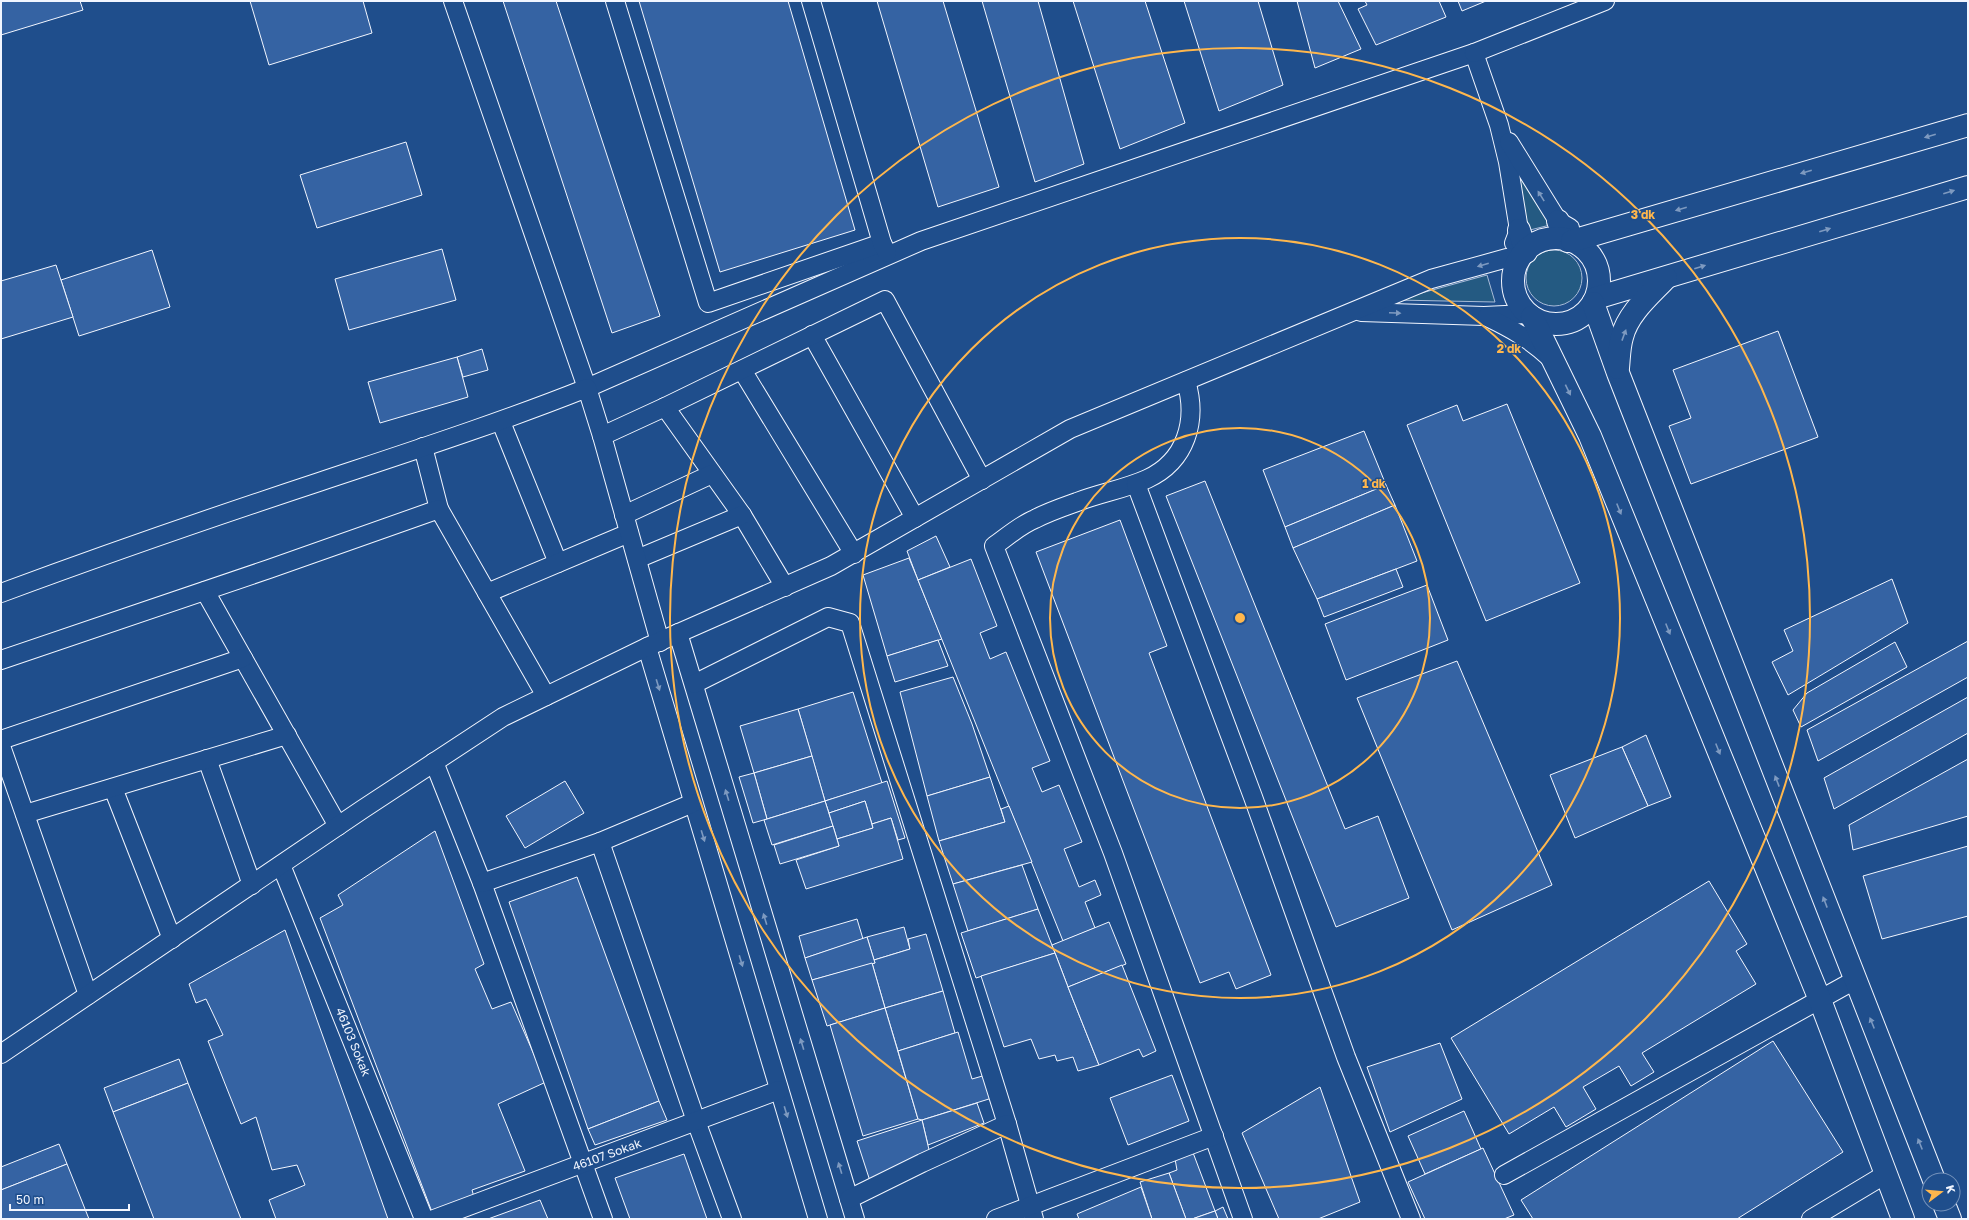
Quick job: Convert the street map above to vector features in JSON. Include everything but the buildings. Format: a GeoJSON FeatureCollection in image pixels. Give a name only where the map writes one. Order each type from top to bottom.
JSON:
{"type":"FeatureCollection","features":[{"type":"Feature","properties":{"kind":"main road"},"geometry":{"type":"LineString","coordinates":[[1518,256],[1542,240],[1557,238],[1577,239],[1968,125]]}},
{"type":"Feature","properties":{"kind":"main road"},"geometry":{"type":"LineString","coordinates":[[1594,300],[1968,187]]}},
{"type":"Feature","properties":{"kind":"main road"},"geometry":{"type":"LineString","coordinates":[[1519,230],[1518,256],[1514,273],[1514,288],[1518,302],[1530,315],[1539,321],[1552,324],[1566,324],[1589,310],[1594,300],[1598,271],[1592,259],[1577,239],[1558,221]]}},
{"type":"Feature","properties":{"kind":"main road"},"geometry":{"type":"LineString","coordinates":[[1618,373],[1622,336],[1631,318],[1642,302],[1667,277]]}},
{"type":"Feature","properties":{"kind":"main road"},"geometry":{"type":"LineString","coordinates":[[1594,300],[1618,373],[1931,1172]]}},
{"type":"Feature","properties":{"kind":"main road"},"geometry":{"type":"LineString","coordinates":[[1530,315],[1590,436],[1820,1000],[1903,1219]]}},
{"type":"Feature","properties":{"kind":"street"},"geometry":{"type":"LineString","coordinates":[[453,1],[587,388],[602,436],[636,559],[653,644],[694,803],[818,1219]]}},
{"type":"Feature","properties":{"kind":"street"},"geometry":{"type":"LineString","coordinates":[[615,1],[708,303],[885,249],[921,241],[1474,53],[1606,1]]}},
{"type":"Feature","properties":{"kind":"street"},"geometry":{"type":"LineString","coordinates":[[811,1],[885,249]]}},
{"type":"Feature","properties":{"kind":"street"},"geometry":{"type":"LineString","coordinates":[[1474,53],[1499,125],[1508,162],[1519,230]]}},
{"type":"Feature","properties":{"kind":"street"},"geometry":{"type":"LineString","coordinates":[[1499,125],[1558,221]]}},
{"type":"Feature","properties":{"kind":"street"},"geometry":{"type":"LineString","coordinates":[[1,593],[84,562],[501,422],[587,388],[885,249]]}},
{"type":"Feature","properties":{"kind":"street"},"geometry":{"type":"LineString","coordinates":[[1,1054],[338,826],[503,717],[653,644],[831,566],[1070,429],[1431,280],[1518,256]]}},
{"type":"Feature","properties":{"kind":"street"},"geometry":{"type":"LineString","coordinates":[[602,436],[885,300],[982,480]]}},
{"type":"Feature","properties":{"kind":"street"},"geometry":{"type":"LineString","coordinates":[[1356,312],[1484,316],[1530,315]]}},
{"type":"Feature","properties":{"kind":"street"},"geometry":{"type":"LineString","coordinates":[[1484,316],[1516,331],[1534,343],[1554,361]]}},
{"type":"Feature","properties":{"kind":"street"},"geometry":{"type":"LineString","coordinates":[[812,335],[915,518]]}},
{"type":"Feature","properties":{"kind":"street"},"geometry":{"type":"LineString","coordinates":[[742,370],[854,554]]}},
{"type":"Feature","properties":{"kind":"street"},"geometry":{"type":"LineString","coordinates":[[1186,382],[1190,392],[1190,428],[1185,441],[1169,464],[1148,479],[1136,484],[1078,501],[1033,519],[994,546],[1113,853],[1243,1219]]}},
{"type":"Feature","properties":{"kind":"street"},"geometry":{"type":"LineString","coordinates":[[665,407],[742,515],[785,587]]}},
{"type":"Feature","properties":{"kind":"street"},"geometry":{"type":"LineString","coordinates":[[501,422],[558,563]]}},
{"type":"Feature","properties":{"kind":"street"},"geometry":{"type":"LineString","coordinates":[[423,447],[439,509],[546,696]]}},
{"type":"Feature","properties":{"kind":"street"},"geometry":{"type":"LineString","coordinates":[[487,593],[558,563],[712,474]]}},
{"type":"Feature","properties":{"kind":"street"},"geometry":{"type":"LineString","coordinates":[[1136,484],[1251,790],[1346,1057],[1411,1219]]}},
{"type":"Feature","properties":{"kind":"street"},"geometry":{"type":"LineString","coordinates":[[1,660],[205,591],[439,509]]}},
{"type":"Feature","properties":{"kind":"street"},"geometry":{"type":"LineString","coordinates":[[636,559],[742,515]]}},
{"type":"Feature","properties":{"kind":"street"},"geometry":{"type":"LineString","coordinates":[[205,591],[338,826]]}},
{"type":"Feature","properties":{"kind":"street"},"geometry":{"type":"LineString","coordinates":[[694,684],[828,617],[850,623],[1007,1124],[1032,1213]]}},
{"type":"Feature","properties":{"kind":"street"},"geometry":{"type":"LineString","coordinates":[[678,633],[855,1219]]}},
{"type":"Feature","properties":{"kind":"street"},"geometry":{"type":"LineString","coordinates":[[1,740],[243,658]]}},
{"type":"Feature","properties":{"kind":"street"},"geometry":{"type":"LineString","coordinates":[[25,814],[287,736]]}},
{"type":"Feature","properties":{"kind":"street"},"geometry":{"type":"LineString","coordinates":[[1,746],[88,995]]}},
{"type":"Feature","properties":{"kind":"street"},"geometry":{"type":"LineString","coordinates":[[207,760],[252,884]]}},
{"type":"Feature","properties":{"kind":"street"},"geometry":{"type":"LineString","coordinates":[[434,762],[482,883],[603,1219]]}},
{"type":"Feature","properties":{"kind":"street"},"geometry":{"type":"LineString","coordinates":[[113,788],[172,938]]}},
{"type":"Feature","properties":{"kind":"street"},"geometry":{"type":"LineString","coordinates":[[482,883],[600,842],[694,803]]}},
{"type":"Feature","properties":{"kind":"street"},"geometry":{"type":"LineString","coordinates":[[600,842],[696,1121],[732,1219]]}},
{"type":"Feature","properties":{"kind":"street","name":"46103 Sokak"},"geometry":{"type":"LineString","coordinates":[[281,865],[424,1219]]}},
{"type":"Feature","properties":{"kind":"street"},"geometry":{"type":"LineString","coordinates":[[1504,1175],[1856,980]]}},
{"type":"Feature","properties":{"kind":"street","name":"46107 Sokak"},"geometry":{"type":"LineString","coordinates":[[434,1219],[779,1090]]}},
{"type":"Feature","properties":{"kind":"street"},"geometry":{"type":"LineString","coordinates":[[849,1199],[922,1163],[1007,1124]]}},
{"type":"Feature","properties":{"kind":"street"},"geometry":{"type":"LineString","coordinates":[[996,1219],[1032,1213],[1214,1136]]}},
{"type":"Feature","properties":{"kind":"street"},"geometry":{"type":"LineString","coordinates":[[1811,1219],[1886,1174]]}},
{"type":"Feature","properties":{"kind":"shaded area"},"geometry":{"type":"Polygon","coordinates":[[[1514,165],[1550,225],[1526,231],[1514,165]]]}},
{"type":"Feature","properties":{"kind":"shaded area"},"geometry":{"type":"Polygon","coordinates":[[[1554,250],[1565,252],[1574,258],[1580,267],[1582,278],[1580,289],[1574,298],[1565,304],[1554,306],[1543,304],[1534,298],[1528,289],[1526,278],[1528,267],[1534,258],[1543,252],[1554,250]]]}},
{"type":"Feature","properties":{"kind":"shaded area"},"geometry":{"type":"Polygon","coordinates":[[[1487,275],[1495,302],[1396,300],[1487,275]]]}}]}
